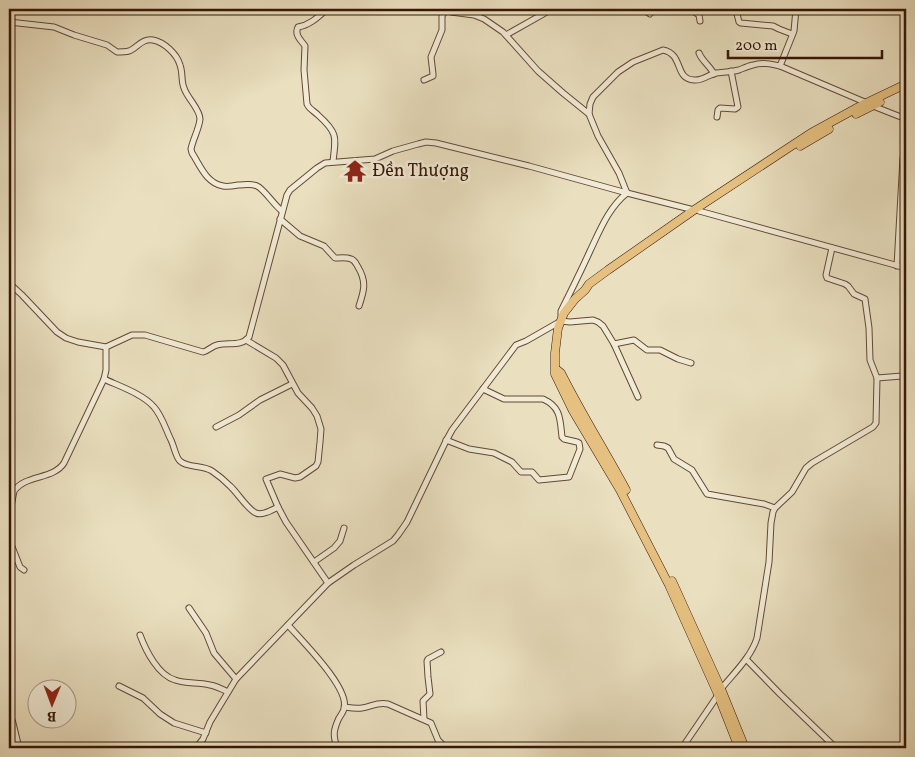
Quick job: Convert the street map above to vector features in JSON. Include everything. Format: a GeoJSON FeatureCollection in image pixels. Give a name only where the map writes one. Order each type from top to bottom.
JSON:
{"type":"FeatureCollection","features":[{"type":"Feature","properties":{"kind":"highway"},"geometry":{"type":"LineString","coordinates":[[745,748],[677,590],[605,452],[580,411],[561,373],[556,369],[555,353],[558,328],[564,313],[584,290],[592,287],[697,211],[752,174],[906,84]]}},
{"type":"Feature","properties":{"kind":"highway"},"geometry":{"type":"LineString","coordinates":[[870,104],[906,89]]}},
{"type":"Feature","properties":{"kind":"highway"},"geometry":{"type":"LineString","coordinates":[[720,692],[739,748]]}},
{"type":"Feature","properties":{"kind":"street"},"geometry":{"type":"LineString","coordinates":[[326,9],[315,20],[298,27],[297,30],[299,38],[305,46],[304,74],[307,104],[334,133],[333,161]]}},
{"type":"Feature","properties":{"kind":"street"},"geometry":{"type":"LineString","coordinates":[[424,80],[433,76],[431,57],[442,30],[442,16],[446,9],[451,12],[484,19],[506,35],[538,71],[589,114],[598,136],[628,193]]}},
{"type":"Feature","properties":{"kind":"street"},"geometry":{"type":"LineString","coordinates":[[506,35],[552,9]]}},
{"type":"Feature","properties":{"kind":"street"},"geometry":{"type":"LineString","coordinates":[[642,9],[650,14]]}},
{"type":"Feature","properties":{"kind":"street"},"geometry":{"type":"LineString","coordinates":[[695,9],[700,21]]}},
{"type":"Feature","properties":{"kind":"street"},"geometry":{"type":"LineString","coordinates":[[720,9],[736,10],[739,22],[741,23],[773,26],[792,34]]}},
{"type":"Feature","properties":{"kind":"street"},"geometry":{"type":"LineString","coordinates":[[780,66],[794,27],[796,9]]}},
{"type":"Feature","properties":{"kind":"street"},"geometry":{"type":"LineString","coordinates":[[9,22],[54,27],[107,46],[117,52],[130,50],[147,40],[163,44],[178,61],[184,88],[200,117],[191,148],[206,176],[211,181],[224,186],[251,184],[257,186],[282,211]]}},
{"type":"Feature","properties":{"kind":"street"},"geometry":{"type":"LineString","coordinates":[[589,114],[593,97],[618,72],[633,62],[663,50],[676,57],[682,74],[686,78],[703,79],[714,74],[754,64],[770,64],[780,66],[906,119]]}},
{"type":"Feature","properties":{"kind":"street"},"geometry":{"type":"LineString","coordinates":[[699,53],[702,60],[711,67],[714,74]]}},
{"type":"Feature","properties":{"kind":"street"},"geometry":{"type":"LineString","coordinates":[[717,117],[720,108],[735,109],[738,107],[732,71]]}},
{"type":"Feature","properties":{"kind":"street"},"geometry":{"type":"LineString","coordinates":[[9,283],[57,332],[66,338],[78,342],[106,347],[132,335],[145,335],[202,352],[217,344],[236,343],[246,340],[249,337],[282,211],[290,190],[325,162],[375,159],[393,151],[426,142],[529,166],[906,268]]}},
{"type":"Feature","properties":{"kind":"street"},"geometry":{"type":"LineString","coordinates":[[897,266],[902,158],[906,146]]}},
{"type":"Feature","properties":{"kind":"street"},"geometry":{"type":"LineString","coordinates":[[561,321],[561,311],[610,213],[615,204],[628,193]]}},
{"type":"Feature","properties":{"kind":"street"},"geometry":{"type":"LineString","coordinates":[[280,219],[300,236],[324,246],[335,258],[351,258],[354,260],[364,281],[364,291],[359,306]]}},
{"type":"Feature","properties":{"kind":"street"},"geometry":{"type":"LineString","coordinates":[[682,748],[755,644],[769,562],[771,523],[775,508],[792,492],[806,468],[812,463],[875,425],[877,378],[870,360],[866,303],[864,299],[854,294],[848,286],[828,278],[826,275],[832,248]]}},
{"type":"Feature","properties":{"kind":"street"},"geometry":{"type":"LineString","coordinates":[[196,748],[203,739],[210,722],[236,679],[328,583],[393,541],[398,535],[407,522],[452,430],[516,345],[561,321],[593,320],[598,322],[603,326],[614,344],[638,397]]}},
{"type":"Feature","properties":{"kind":"street"},"geometry":{"type":"LineString","coordinates":[[246,340],[276,358],[283,365],[288,372],[292,384],[317,416],[320,442],[316,466],[300,477],[295,478],[280,474],[266,479],[278,507],[298,541],[328,583]]}},
{"type":"Feature","properties":{"kind":"street"},"geometry":{"type":"LineString","coordinates":[[614,344],[634,340],[647,350],[660,350],[678,359],[692,363]]}},
{"type":"Feature","properties":{"kind":"street"},"geometry":{"type":"LineString","coordinates":[[9,517],[16,488],[23,482],[51,473],[62,467],[104,379],[106,347]]}},
{"type":"Feature","properties":{"kind":"street"},"geometry":{"type":"LineString","coordinates":[[877,378],[906,375]]}},
{"type":"Feature","properties":{"kind":"street"},"geometry":{"type":"LineString","coordinates":[[104,379],[138,395],[154,406],[175,447],[180,462],[199,466],[214,472],[256,514],[278,507]]}},
{"type":"Feature","properties":{"kind":"street"},"geometry":{"type":"LineString","coordinates":[[216,427],[239,415],[260,400],[292,384]]}},
{"type":"Feature","properties":{"kind":"street"},"geometry":{"type":"LineString","coordinates":[[446,440],[469,449],[494,453],[512,462],[521,472],[531,471],[539,480],[569,477],[580,446],[577,442],[562,437],[560,416],[557,410],[543,399],[504,400],[483,389]]}},
{"type":"Feature","properties":{"kind":"street"},"geometry":{"type":"LineString","coordinates":[[657,445],[668,448],[674,459],[692,470],[706,494],[764,504],[775,508]]}},
{"type":"Feature","properties":{"kind":"street"},"geometry":{"type":"LineString","coordinates":[[9,488],[16,488]]}},
{"type":"Feature","properties":{"kind":"street"},"geometry":{"type":"LineString","coordinates":[[314,562],[334,548],[340,541],[344,528]]}},
{"type":"Feature","properties":{"kind":"street"},"geometry":{"type":"LineString","coordinates":[[9,539],[20,567],[24,570]]}},
{"type":"Feature","properties":{"kind":"street"},"geometry":{"type":"LineString","coordinates":[[189,608],[206,633],[214,653],[236,679]]}},
{"type":"Feature","properties":{"kind":"street"},"geometry":{"type":"LineString","coordinates":[[288,625],[332,676],[340,689],[345,707],[334,729],[336,748]]}},
{"type":"Feature","properties":{"kind":"street"},"geometry":{"type":"LineString","coordinates":[[140,635],[148,654],[162,673],[168,677],[176,681],[211,685],[228,692]]}},
{"type":"Feature","properties":{"kind":"street"},"geometry":{"type":"LineString","coordinates":[[424,719],[423,701],[430,694],[427,661],[441,652]]}},
{"type":"Feature","properties":{"kind":"street"},"geometry":{"type":"LineString","coordinates":[[746,658],[836,748]]}},
{"type":"Feature","properties":{"kind":"street"},"geometry":{"type":"LineString","coordinates":[[119,686],[143,698],[160,714],[174,723],[206,733]]}},
{"type":"Feature","properties":{"kind":"street"},"geometry":{"type":"LineString","coordinates":[[345,707],[353,709],[381,703],[388,704],[431,723],[438,740],[446,748]]}},
{"type":"Feature","properties":{"kind":"street"},"geometry":{"type":"LineString","coordinates":[[9,712],[19,748]]}},
{"type":"Feature","properties":{"kind":"street"},"geometry":{"type":"LineString","coordinates":[[586,748],[593,748]]}},
{"type":"Feature","properties":{"kind":"place","name":"Đền Thượng"},"geometry":{"type":"Point","coordinates":[355,171]}}]}
